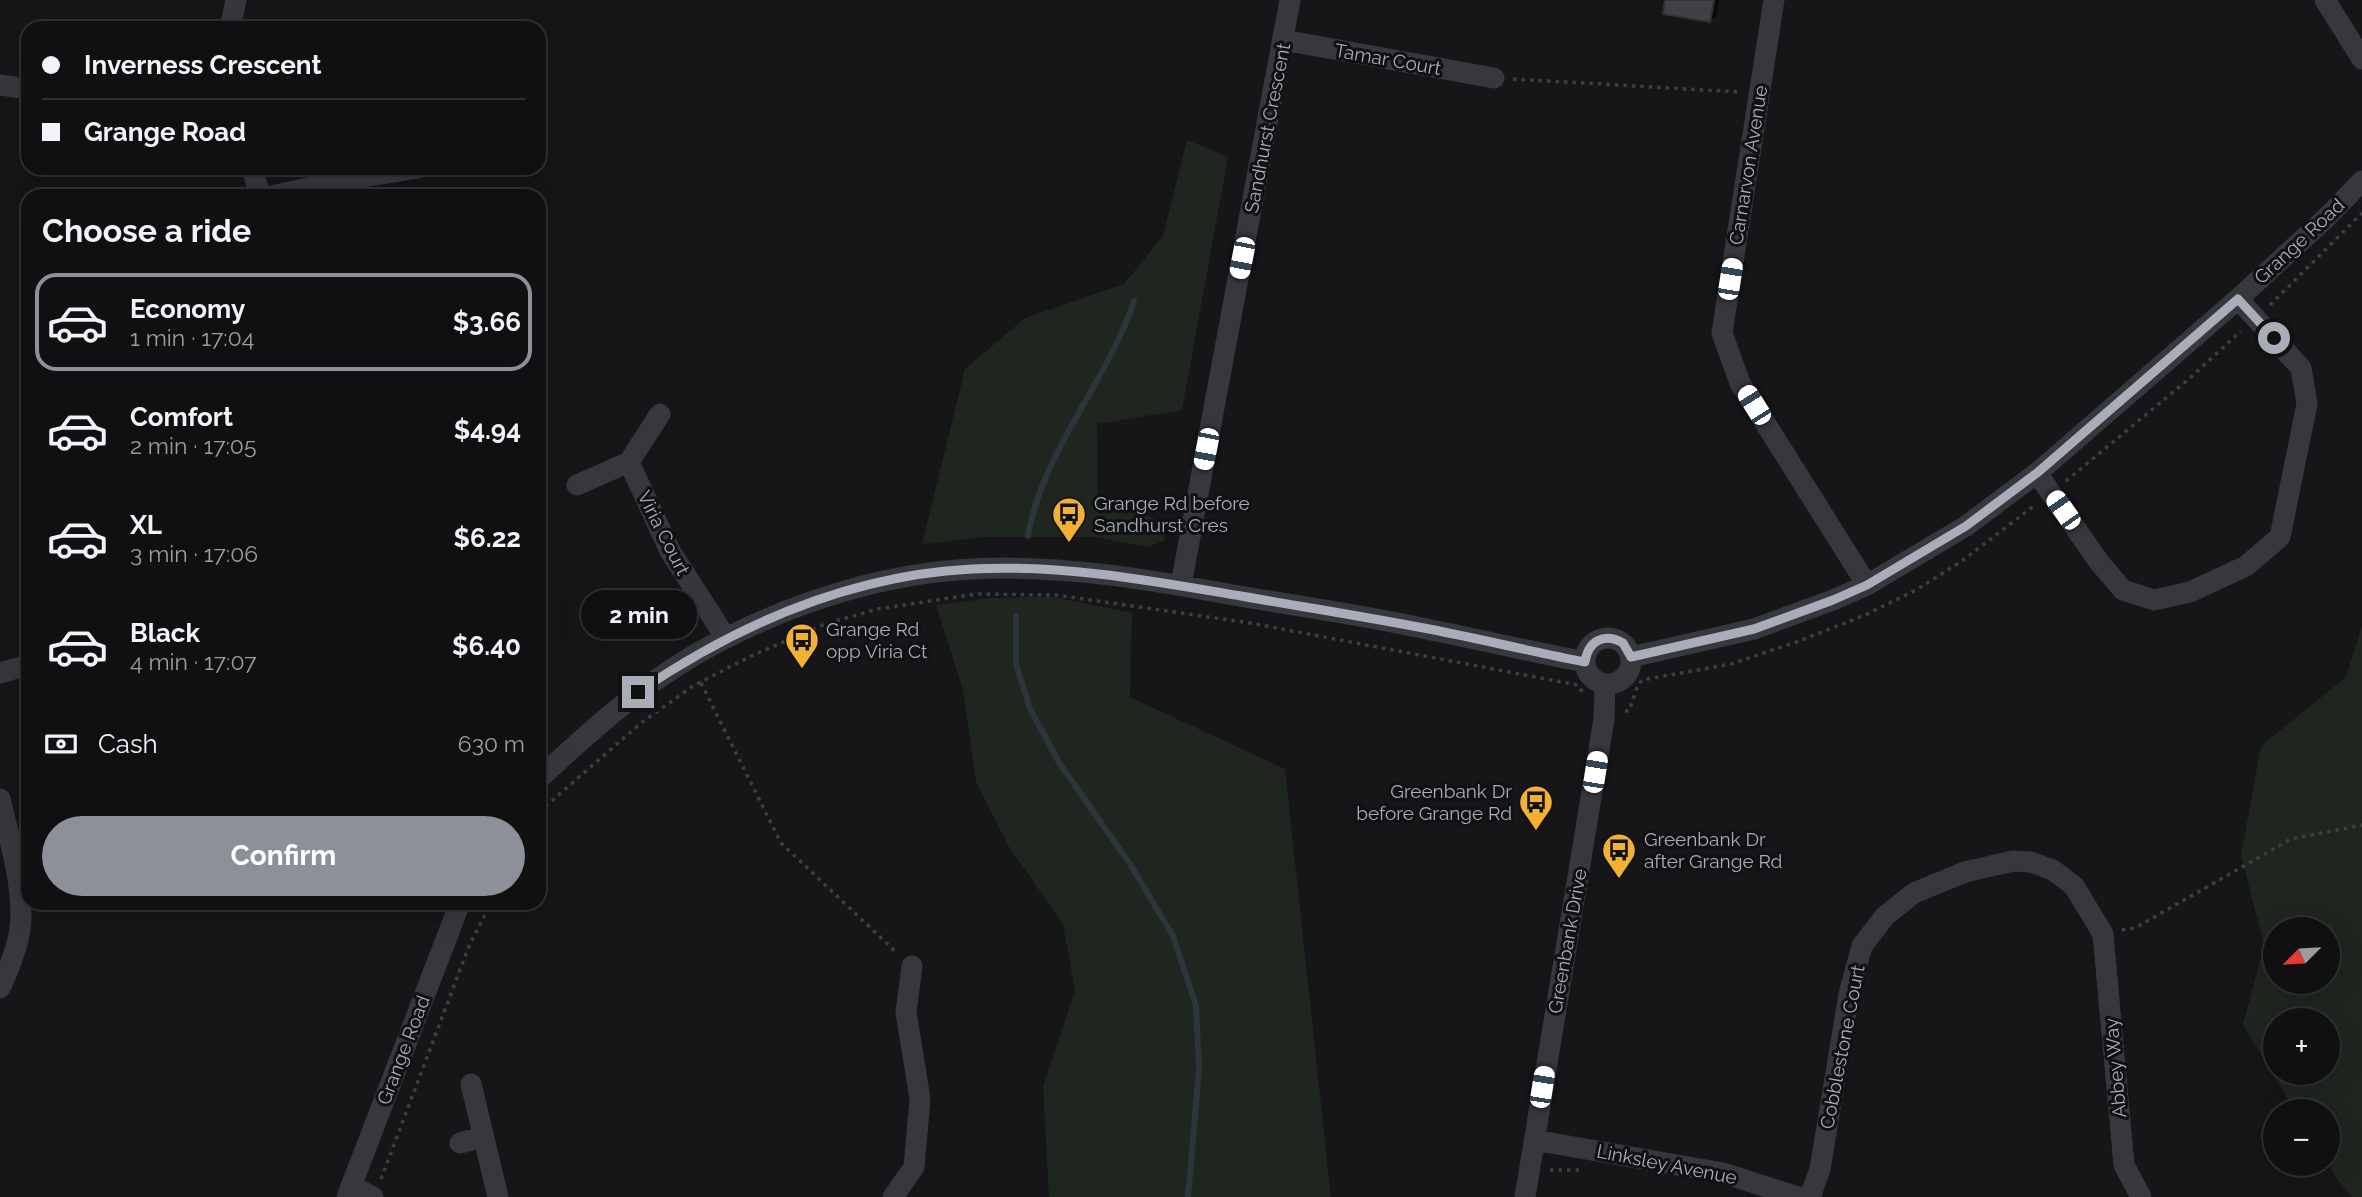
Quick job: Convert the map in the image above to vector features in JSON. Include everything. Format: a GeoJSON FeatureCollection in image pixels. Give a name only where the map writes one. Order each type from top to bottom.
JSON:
{"type":"FeatureCollection","features":[{"type":"Feature","properties":{"kind":"street"},"geometry":{"type":"LineString","coordinates":[[232,21],[236,0]]}},
{"type":"Feature","properties":{"kind":"street","name":"Sandhurst Crescent"},"geometry":{"type":"LineString","coordinates":[[1181,585],[1290,0]]}},
{"type":"Feature","properties":{"kind":"street","name":"Carnarvon Avenue"},"geometry":{"type":"LineString","coordinates":[[1774,0],[1722,333],[1740,383],[1867,585]]}},
{"type":"Feature","properties":{"kind":"street"},"geometry":{"type":"LineString","coordinates":[[2325,0],[2362,59]]}},
{"type":"Feature","properties":{"kind":"street","name":"Tamar Court"},"geometry":{"type":"LineString","coordinates":[[1283,40],[1494,78]]}},
{"type":"Feature","properties":{"kind":"street"},"geometry":{"type":"LineString","coordinates":[[0,85],[21,88]]}},
{"type":"Feature","properties":{"kind":"street"},"geometry":{"type":"LineString","coordinates":[[303,189],[375,175]]}},
{"type":"Feature","properties":{"kind":"street","name":"Grange Road"},"geometry":{"type":"LineString","coordinates":[[1631,657],[1754,629],[1833,600],[1867,585],[1966,526],[2037,473],[2238,299],[2362,181]]}},
{"type":"Feature","properties":{"kind":"street"},"geometry":{"type":"LineString","coordinates":[[2037,473],[2099,562],[2123,590],[2154,600],[2189,592],[2246,566],[2280,537],[2307,404],[2301,368],[2238,299]]}},
{"type":"Feature","properties":{"kind":"street"},"geometry":{"type":"LineString","coordinates":[[577,485],[629,462],[660,414]]}},
{"type":"Feature","properties":{"kind":"street","name":"Viria Court"},"geometry":{"type":"LineString","coordinates":[[629,462],[670,551],[726,638]]}},
{"type":"Feature","properties":{"kind":"street"},"geometry":{"type":"LineString","coordinates":[[546,773],[638,692],[726,638],[809,602],[902,579],[971,569],[1048,569],[1181,585],[1432,630],[1585,662]]}},
{"type":"Feature","properties":{"kind":"street"},"geometry":{"type":"LineString","coordinates":[[1606,638],[1623,643],[1631,657],[1630,670],[1626,676],[1617,682],[1605,684],[1592,678],[1585,662],[1590,646],[1606,638]]}},
{"type":"Feature","properties":{"kind":"street"},"geometry":{"type":"LineString","coordinates":[[0,673],[21,667]]}},
{"type":"Feature","properties":{"kind":"street","name":"Greenbank Drive"},"geometry":{"type":"LineString","coordinates":[[1525,1197],[1605,709],[1605,684]]}},
{"type":"Feature","properties":{"kind":"street"},"geometry":{"type":"LineString","coordinates":[[0,799],[15,860],[21,918],[10,966],[0,988]]}},
{"type":"Feature","properties":{"kind":"street","name":"Cobblestone Court"},"geometry":{"type":"LineString","coordinates":[[1810,1197],[1820,1169],[1849,994],[1862,946],[1885,916],[1914,893],[1965,872],[2013,861],[2031,862],[2053,870],[2074,886],[2103,934]]}},
{"type":"Feature","properties":{"kind":"street","name":"Grange Road"},"geometry":{"type":"LineString","coordinates":[[349,1192],[457,910]]}},
{"type":"Feature","properties":{"kind":"street","name":"Abbey Way"},"geometry":{"type":"LineString","coordinates":[[2103,934],[2124,1165],[2141,1197]]}},
{"type":"Feature","properties":{"kind":"street"},"geometry":{"type":"LineString","coordinates":[[893,1197],[914,1167],[920,1099],[906,1012],[912,967]]}},
{"type":"Feature","properties":{"kind":"street"},"geometry":{"type":"LineString","coordinates":[[471,1084],[498,1197]]}},
{"type":"Feature","properties":{"kind":"street"},"geometry":{"type":"LineString","coordinates":[[460,1143],[483,1137]]}},
{"type":"Feature","properties":{"kind":"street","name":"Linksley Avenue"},"geometry":{"type":"LineString","coordinates":[[1534,1140],[1723,1172],[1798,1197]]}},
{"type":"Feature","properties":{"kind":"street"},"geometry":{"type":"LineString","coordinates":[[349,1192],[375,1192]]}},
{"type":"Feature","properties":{"kind":"path"},"geometry":{"type":"LineString","coordinates":[[1494,78],[1733,92]]}},
{"type":"Feature","properties":{"kind":"path"},"geometry":{"type":"LineString","coordinates":[[546,806],[641,723],[700,682],[749,657],[825,624],[878,609],[976,594],[1056,594],[1250,623],[1578,685],[1584,692],[1585,708],[1629,711],[1642,680],[1731,664],[1799,641],[1863,616],[1916,590],[1962,561],[2190,378],[2362,213]]}},
{"type":"Feature","properties":{"kind":"path"},"geometry":{"type":"LineString","coordinates":[[689,659],[781,843],[912,967]]}},
{"type":"Feature","properties":{"kind":"path"},"geometry":{"type":"LineString","coordinates":[[2103,934],[2135,928],[2291,839],[2362,825]]}},
{"type":"Feature","properties":{"kind":"path"},"geometry":{"type":"LineString","coordinates":[[375,1192],[469,946],[487,910]]}},
{"type":"Feature","properties":{"kind":"shaded area"},"geometry":{"type":"Polygon","coordinates":[[[1187,140],[1228,157],[1182,410],[1097,424],[1098,495],[1167,524],[1164,541],[1147,547],[1095,537],[986,537],[922,544],[965,369],[1025,318],[1124,284],[1163,236],[1187,140]]]}},
{"type":"Feature","properties":{"kind":"shaded area"},"geometry":{"type":"Polygon","coordinates":[[[1054,597],[1132,613],[1130,697],[1285,769],[1331,1197],[1049,1197],[1043,1086],[1075,991],[1063,924],[1009,847],[976,782],[963,690],[936,605],[991,598],[1054,597]]]}},
{"type":"Feature","properties":{"kind":"shaded area"},"geometry":{"type":"Polygon","coordinates":[[[2362,626],[2362,1197],[2353,1197],[2335,1176],[2340,1176],[2340,1099],[2288,1099],[2279,1085],[2340,1085],[2340,1008],[2263,1008],[2263,1058],[2243,1025],[2263,949],[2263,994],[2340,994],[2340,917],[2263,917],[2263,941],[2241,856],[2261,746],[2346,677],[2362,626]]]}},
{"type":"Feature","properties":{"kind":"building"},"geometry":{"type":"Polygon","coordinates":[[[1665,0],[1714,0],[1710,22],[1663,14],[1665,0]]]}},
{"type":"Feature","properties":{"kind":"waterway"},"geometry":{"type":"LineString","coordinates":[[1028,536],[1047,474],[1108,360],[1134,301]]}},
{"type":"Feature","properties":{"kind":"waterway"},"geometry":{"type":"LineString","coordinates":[[1016,616],[1016,664],[1030,709],[1060,764],[1130,864],[1173,936],[1196,1006],[1199,1068],[1188,1197]]}},
{"type":"Feature","properties":{"kind":"place","name":"Grange Rd before Sandhurst Cres"},"geometry":{"type":"Point","coordinates":[1069,544]}},
{"type":"Feature","properties":{"kind":"place","name":"Grange Rd opp Viria Ct"},"geometry":{"type":"Point","coordinates":[802,670]}},
{"type":"Feature","properties":{"kind":"place","name":"Greenbank Dr before Grange Rd"},"geometry":{"type":"Point","coordinates":[1536,832]}},
{"type":"Feature","properties":{"kind":"place","name":"Greenbank Dr after Grange Rd"},"geometry":{"type":"Point","coordinates":[1619,880]}},
{"type":"Feature","properties":{"kind":"route"},"geometry":{"type":"LineString","coordinates":[[638,692],[726,638],[809,602],[902,579],[971,569],[1048,569],[1181,585],[1432,630],[1585,662],[1590,646],[1606,638],[1623,643],[1631,657],[1654,653],[1754,629],[1833,600],[1867,585],[1966,526],[2037,473],[2238,299],[2274,338]]}}]}
